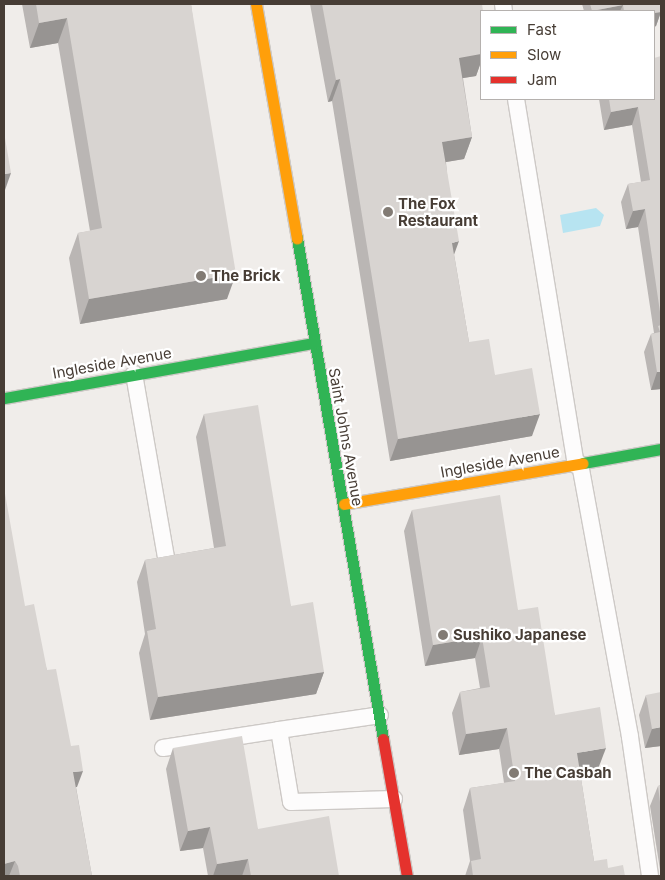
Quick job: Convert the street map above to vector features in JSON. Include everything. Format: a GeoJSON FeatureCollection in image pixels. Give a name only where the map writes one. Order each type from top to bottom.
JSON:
{"type":"FeatureCollection","features":[{"type":"Feature","properties":{"kind":"main road","name":"Saint Johns Avenue"},"geometry":{"type":"LineString","coordinates":[[256,4],[407,876]]}},
{"type":"Feature","properties":{"kind":"main road","name":"Ingleside Avenue"},"geometry":{"type":"LineString","coordinates":[[4,398],[314,343]]}},
{"type":"Feature","properties":{"kind":"main road","name":"Ingleside Avenue"},"geometry":{"type":"LineString","coordinates":[[344,504],[661,449]]}},
{"type":"Feature","properties":{"kind":"lane"},"geometry":{"type":"LineString","coordinates":[[516,100],[578,464],[630,737],[650,876]]}},
{"type":"Feature","properties":{"kind":"lane"},"geometry":{"type":"LineString","coordinates":[[134,374],[166,558]]}},
{"type":"Feature","properties":{"kind":"lane"},"geometry":{"type":"LineString","coordinates":[[164,748],[380,715]]}},
{"type":"Feature","properties":{"kind":"lane"},"geometry":{"type":"LineString","coordinates":[[279,730],[291,802],[394,798]]}},
{"type":"Feature","properties":{"kind":"water"},"geometry":{"type":"Polygon","coordinates":[[[596,208],[604,215],[600,226],[563,233],[560,215],[596,208]]]}},
{"type":"Feature","properties":{"kind":"building"},"geometry":{"type":"Polygon","coordinates":[[[36,4],[191,4],[236,274],[89,299],[78,233],[102,228],[67,18],[39,23],[36,4]]]}},
{"type":"Feature","properties":{"kind":"building"},"geometry":{"type":"Polygon","coordinates":[[[322,4],[482,4],[483,10],[480,10],[480,54],[459,58],[472,137],[442,142],[459,241],[452,243],[469,342],[489,339],[495,375],[532,368],[540,414],[398,439],[340,79],[336,80],[322,4]]]}},
{"type":"Feature","properties":{"kind":"building"},"geometry":{"type":"Polygon","coordinates":[[[590,4],[660,4],[661,12],[655,13],[655,10],[624,10],[623,5],[592,10],[590,4]]]}},
{"type":"Feature","properties":{"kind":"building"},"geometry":{"type":"Polygon","coordinates":[[[661,56],[661,319],[645,209],[633,211],[628,184],[650,180],[638,107],[611,112],[609,100],[655,100],[655,58],[661,56]]]}},
{"type":"Feature","properties":{"kind":"building"},"geometry":{"type":"Polygon","coordinates":[[[4,139],[11,173],[4,174],[4,139]]]}},
{"type":"Feature","properties":{"kind":"building"},"geometry":{"type":"Polygon","coordinates":[[[661,325],[661,372],[657,372],[651,334],[660,332],[658,326],[661,325]]]}},
{"type":"Feature","properties":{"kind":"building"},"geometry":{"type":"Polygon","coordinates":[[[258,405],[291,606],[313,602],[324,672],[158,697],[147,631],[156,629],[145,560],[226,546],[204,414],[258,405]]]}},
{"type":"Feature","properties":{"kind":"building"},"geometry":{"type":"Polygon","coordinates":[[[4,488],[25,606],[34,604],[47,670],[56,669],[71,746],[79,745],[83,771],[73,772],[92,876],[20,876],[15,861],[4,864],[4,488]]]}},
{"type":"Feature","properties":{"kind":"building"},"geometry":{"type":"Polygon","coordinates":[[[500,495],[518,610],[538,607],[555,715],[600,707],[606,748],[577,753],[594,861],[607,859],[608,868],[623,865],[625,876],[473,876],[471,861],[481,859],[470,788],[515,781],[507,728],[466,734],[460,692],[490,687],[482,637],[433,645],[412,510],[500,495]]]}},
{"type":"Feature","properties":{"kind":"building"},"geometry":{"type":"Polygon","coordinates":[[[661,692],[661,727],[652,729],[646,695],[661,692]]]}},
{"type":"Feature","properties":{"kind":"building"},"geometry":{"type":"Polygon","coordinates":[[[242,736],[258,829],[329,816],[339,876],[251,876],[248,859],[217,864],[210,827],[188,831],[173,748],[242,736]]]}},
{"type":"Feature","properties":{"kind":"building"},"geometry":{"type":"Polygon","coordinates":[[[661,785],[661,810],[658,786],[661,785]]]}},
{"type":"Feature","properties":{"kind":"traffic: fast"},"geometry":{"type":"LineString","coordinates":[[297,238],[383,739]]}},
{"type":"Feature","properties":{"kind":"traffic: fast"},"geometry":{"type":"LineString","coordinates":[[4,398],[314,343]]}},
{"type":"Feature","properties":{"kind":"traffic: fast"},"geometry":{"type":"LineString","coordinates":[[583,463],[661,449]]}},
{"type":"Feature","properties":{"kind":"traffic: slow"},"geometry":{"type":"LineString","coordinates":[[256,4],[297,238]]}},
{"type":"Feature","properties":{"kind":"traffic: slow"},"geometry":{"type":"LineString","coordinates":[[344,504],[583,463]]}},
{"type":"Feature","properties":{"kind":"traffic: jam"},"geometry":{"type":"LineString","coordinates":[[383,739],[407,876]]}},
{"type":"Feature","properties":{"kind":"place","name":"The Fox Restaurant"},"geometry":{"type":"Point","coordinates":[388,212]}},
{"type":"Feature","properties":{"kind":"place","name":"The Brick"},"geometry":{"type":"Point","coordinates":[201,276]}},
{"type":"Feature","properties":{"kind":"place","name":"Sushiko Japanese"},"geometry":{"type":"Point","coordinates":[443,635]}},
{"type":"Feature","properties":{"kind":"place","name":"The Casbah"},"geometry":{"type":"Point","coordinates":[514,773]}}]}
